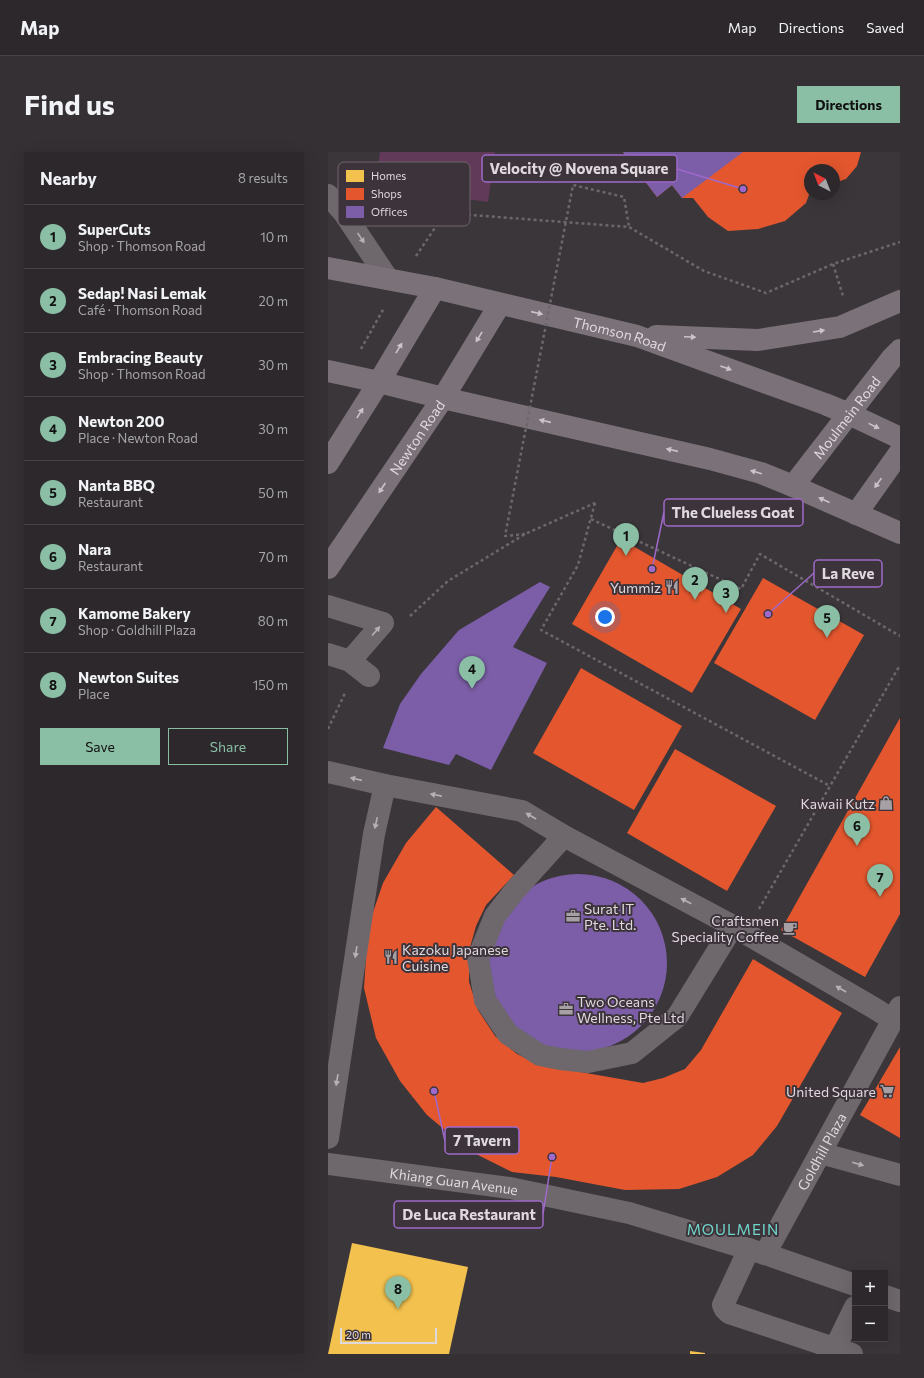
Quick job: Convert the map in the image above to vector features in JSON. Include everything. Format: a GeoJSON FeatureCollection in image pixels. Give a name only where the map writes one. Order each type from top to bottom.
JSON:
{"type":"FeatureCollection","features":[{"type":"Feature","properties":{"kind":"main road","name":"Thomson Road"},"geometry":{"type":"LineString","coordinates":[[328,268],[435,288],[637,336],[849,414],[900,438]]}},
{"type":"Feature","properties":{"kind":"main road"},"geometry":{"type":"LineString","coordinates":[[328,463],[379,382],[435,288]]}},
{"type":"Feature","properties":{"kind":"main road"},"geometry":{"type":"LineString","coordinates":[[637,336],[758,340],[840,327],[900,301]]}},
{"type":"Feature","properties":{"kind":"main road","name":"Newton Road"},"geometry":{"type":"LineString","coordinates":[[328,568],[443,398],[500,304]]}},
{"type":"Feature","properties":{"kind":"main road","name":"Moulmein Road"},"geometry":{"type":"LineString","coordinates":[[793,486],[892,358],[900,350]]}},
{"type":"Feature","properties":{"kind":"main road"},"geometry":{"type":"LineString","coordinates":[[338,373],[710,459],[761,473],[900,533]]}},
{"type":"Feature","properties":{"kind":"main road"},"geometry":{"type":"LineString","coordinates":[[856,514],[900,452]]}},
{"type":"Feature","properties":{"kind":"street"},"geometry":{"type":"LineString","coordinates":[[328,195],[338,206]]}},
{"type":"Feature","properties":{"kind":"street"},"geometry":{"type":"LineString","coordinates":[[354,226],[393,280]]}},
{"type":"Feature","properties":{"kind":"street"},"geometry":{"type":"LineString","coordinates":[[328,606],[383,623],[359,668],[328,654]]}},
{"type":"Feature","properties":{"kind":"street"},"geometry":{"type":"LineString","coordinates":[[328,772],[385,785],[522,811],[564,836],[739,930],[874,1008],[896,1014]]}},
{"type":"Feature","properties":{"kind":"street"},"geometry":{"type":"LineString","coordinates":[[328,1138],[374,834],[385,785]]}},
{"type":"Feature","properties":{"kind":"street"},"geometry":{"type":"LineString","coordinates":[[564,836],[516,889],[495,916],[478,958],[485,1000],[508,1034],[540,1055],[588,1062],[632,1053],[677,1017],[739,930]]}},
{"type":"Feature","properties":{"kind":"street","name":"Goldhill Plaza"},"geometry":{"type":"LineString","coordinates":[[844,1351],[729,1313],[723,1305],[820,1153],[896,1014]]}},
{"type":"Feature","properties":{"kind":"street"},"geometry":{"type":"LineString","coordinates":[[820,1153],[900,1175]]}},
{"type":"Feature","properties":{"kind":"street","name":"Khiang Guan Avenue"},"geometry":{"type":"LineString","coordinates":[[328,1164],[510,1188],[629,1213],[757,1252],[852,1284]]}},
{"type":"Feature","properties":{"kind":"street"},"geometry":{"type":"LineString","coordinates":[[888,1297],[900,1301]]}},
{"type":"Feature","properties":{"kind":"street"},"geometry":{"type":"LineString","coordinates":[[844,1351],[852,1319]]}},
{"type":"Feature","properties":{"kind":"path"},"geometry":{"type":"LineString","coordinates":[[525,534],[505,536],[573,186],[624,197],[629,227]]}},
{"type":"Feature","properties":{"kind":"path"},"geometry":{"type":"LineString","coordinates":[[470,215],[629,227],[704,271],[766,293],[833,264],[900,242]]}},
{"type":"Feature","properties":{"kind":"path"},"geometry":{"type":"LineString","coordinates":[[338,373],[393,280],[435,226]]}},
{"type":"Feature","properties":{"kind":"path"},"geometry":{"type":"LineString","coordinates":[[406,620],[448,581],[525,534],[595,503],[578,565],[541,630],[830,786]]}},
{"type":"Feature","properties":{"kind":"path"},"geometry":{"type":"LineString","coordinates":[[591,519],[741,589],[760,554],[900,636]]}},
{"type":"Feature","properties":{"kind":"path"},"geometry":{"type":"LineString","coordinates":[[739,930],[830,786],[900,665]]}},
{"type":"Feature","properties":{"kind":"path"},"geometry":{"type":"LineString","coordinates":[[328,729],[359,668]]}},
{"type":"Feature","properties":{"kind":"shaded area"},"geometry":{"type":"Polygon","coordinates":[[[380,152],[495,152],[488,202],[470,200],[470,162],[379,162],[380,152]]]}},
{"type":"Feature","properties":{"kind":"building: Homes"},"geometry":{"type":"Polygon","coordinates":[[[352,1243],[468,1267],[449,1354],[328,1354],[352,1243]]]}},
{"type":"Feature","properties":{"kind":"building: Homes"},"geometry":{"type":"Polygon","coordinates":[[[690,1351],[705,1353],[705,1354],[690,1354],[690,1351]]]}},
{"type":"Feature","properties":{"kind":"building: Shops"},"geometry":{"type":"Polygon","coordinates":[[[623,152],[861,152],[857,166],[846,179],[840,181],[840,164],[804,164],[804,200],[807,200],[806,203],[785,221],[758,229],[728,231],[708,217],[693,198],[682,198],[672,185],[657,197],[623,152]]]}},
{"type":"Feature","properties":{"kind":"building: Shops"},"geometry":{"type":"Polygon","coordinates":[[[621,539],[741,609],[692,693],[572,624],[621,539]]]}},
{"type":"Feature","properties":{"kind":"building: Shops"},"geometry":{"type":"Polygon","coordinates":[[[763,578],[864,635],[815,720],[714,663],[763,578]]]}},
{"type":"Feature","properties":{"kind":"building: Shops"},"geometry":{"type":"Polygon","coordinates":[[[581,668],[682,726],[634,810],[533,753],[581,668]]]}},
{"type":"Feature","properties":{"kind":"building: Shops"},"geometry":{"type":"Polygon","coordinates":[[[900,718],[900,914],[865,977],[781,930],[900,718]]]}},
{"type":"Feature","properties":{"kind":"building: Shops"},"geometry":{"type":"Polygon","coordinates":[[[675,749],[776,806],[727,891],[627,833],[675,749]]]}},
{"type":"Feature","properties":{"kind":"building: Shops"},"geometry":{"type":"Polygon","coordinates":[[[436,807],[514,875],[486,905],[476,926],[469,951],[469,982],[478,1010],[495,1036],[517,1054],[540,1065],[643,1083],[663,1078],[685,1069],[701,1050],[753,959],[842,1013],[777,1126],[753,1155],[717,1177],[679,1189],[625,1190],[556,1177],[512,1172],[470,1151],[427,1115],[400,1081],[376,1038],[364,988],[368,927],[383,883],[406,843],[436,807]]]}},
{"type":"Feature","properties":{"kind":"building: Shops","name":"United Square"},"geometry":{"type":"Polygon","coordinates":[[[900,1047],[900,1138],[860,1115],[900,1047]]]}},
{"type":"Feature","properties":{"kind":"building: Offices"},"geometry":{"type":"Polygon","coordinates":[[[623,152],[743,152],[682,198],[672,185],[657,197],[623,152]]]}},
{"type":"Feature","properties":{"kind":"building: Offices"},"geometry":{"type":"Polygon","coordinates":[[[540,582],[550,587],[513,647],[547,663],[491,770],[456,754],[449,765],[383,748],[400,704],[421,674],[459,630],[540,582]]]}},
{"type":"Feature","properties":{"kind":"building: Offices"},"geometry":{"type":"Polygon","coordinates":[[[578,874],[595,876],[612,881],[627,889],[641,900],[652,914],[660,929],[665,946],[667,963],[665,980],[660,997],[652,1012],[641,1026],[627,1037],[612,1045],[595,1050],[578,1052],[561,1050],[544,1045],[529,1037],[515,1026],[504,1012],[496,997],[491,980],[489,963],[491,946],[496,929],[504,914],[515,900],[529,889],[544,881],[561,876],[578,874]]]}},
{"type":"Feature","properties":{"kind":"place","name":"Velocity @ Novena Square"},"geometry":{"type":"Point","coordinates":[743,189]}},
{"type":"Feature","properties":{"kind":"place","name":"SuperCuts"},"geometry":{"type":"Point","coordinates":[626,556]}},
{"type":"Feature","properties":{"kind":"place","name":"The Clueless Goat"},"geometry":{"type":"Point","coordinates":[652,569]}},
{"type":"Feature","properties":{"kind":"place","name":"Yummiz"},"geometry":{"type":"Point","coordinates":[672,587]}},
{"type":"Feature","properties":{"kind":"place","name":"Sedap! Nasi Lemak"},"geometry":{"type":"Point","coordinates":[695,600]}},
{"type":"Feature","properties":{"kind":"place","name":"Embracing Beauty"},"geometry":{"type":"Point","coordinates":[726,613]}},
{"type":"Feature","properties":{"kind":"place","name":"La Reve"},"geometry":{"type":"Point","coordinates":[768,614]}},
{"type":"Feature","properties":{"kind":"place","name":"Nanta BBQ"},"geometry":{"type":"Point","coordinates":[827,638]}},
{"type":"Feature","properties":{"kind":"place","name":"Newton 200"},"geometry":{"type":"Point","coordinates":[472,689]}},
{"type":"Feature","properties":{"kind":"place","name":"Kawaii Kutz"},"geometry":{"type":"Point","coordinates":[886,803]}},
{"type":"Feature","properties":{"kind":"place","name":"Nara"},"geometry":{"type":"Point","coordinates":[857,846]}},
{"type":"Feature","properties":{"kind":"place","name":"Kamome Bakery"},"geometry":{"type":"Point","coordinates":[880,897]}},
{"type":"Feature","properties":{"kind":"place","name":"Surat IT Pte. Ltd."},"geometry":{"type":"Point","coordinates":[573,916]}},
{"type":"Feature","properties":{"kind":"place","name":"Craftsmen Speciality Coffee"},"geometry":{"type":"Point","coordinates":[790,928]}},
{"type":"Feature","properties":{"kind":"place","name":"Kazoku Japanese Cuisine"},"geometry":{"type":"Point","coordinates":[391,957]}},
{"type":"Feature","properties":{"kind":"place","name":"Two Oceans Wellness, Pte Ltd"},"geometry":{"type":"Point","coordinates":[566,1009]}},
{"type":"Feature","properties":{"kind":"place","name":"7 Tavern"},"geometry":{"type":"Point","coordinates":[434,1091]}},
{"type":"Feature","properties":{"kind":"place","name":"United Square"},"geometry":{"type":"Point","coordinates":[887,1091]}},
{"type":"Feature","properties":{"kind":"place","name":"De Luca Restaurant"},"geometry":{"type":"Point","coordinates":[552,1157]}},
{"type":"Feature","properties":{"kind":"place","name":"Newton Suites"},"geometry":{"type":"Point","coordinates":[398,1309]}},
{"type":"Feature","properties":{"kind":"district","name":"MOULMEIN"},"geometry":{"type":"Point","coordinates":[733,1229]}}]}
